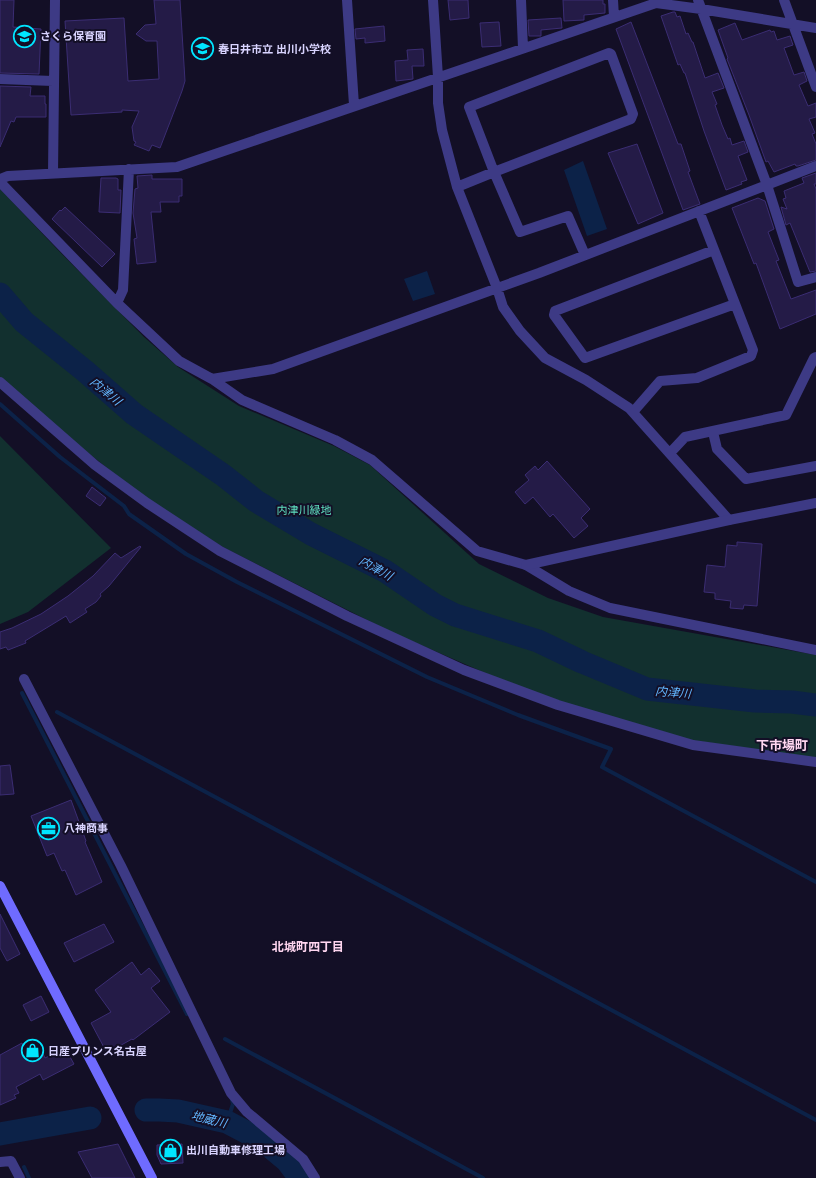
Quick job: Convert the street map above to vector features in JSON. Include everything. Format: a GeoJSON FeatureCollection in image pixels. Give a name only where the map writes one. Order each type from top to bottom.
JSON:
{"type":"FeatureCollection","features":[{"type":"Feature","properties":{"kind":"main road"},"geometry":{"type":"LineString","coordinates":[[0,886],[152,1178]]}},
{"type":"Feature","properties":{"kind":"street"},"geometry":{"type":"LineString","coordinates":[[53,173],[55,0]]}},
{"type":"Feature","properties":{"kind":"street"},"geometry":{"type":"LineString","coordinates":[[347,0],[354,105]]}},
{"type":"Feature","properties":{"kind":"street"},"geometry":{"type":"LineString","coordinates":[[433,0],[438,77],[438,103],[442,130],[457,187],[503,307],[520,331],[545,358],[586,380],[629,408],[729,520]]}},
{"type":"Feature","properties":{"kind":"street"},"geometry":{"type":"LineString","coordinates":[[521,0],[523,48]]}},
{"type":"Feature","properties":{"kind":"street"},"geometry":{"type":"LineString","coordinates":[[613,0],[614,17]]}},
{"type":"Feature","properties":{"kind":"street"},"geometry":{"type":"LineString","coordinates":[[784,0],[816,87]]}},
{"type":"Feature","properties":{"kind":"street"},"geometry":{"type":"LineString","coordinates":[[0,179],[8,176],[177,167],[354,105],[656,3],[700,5],[816,28]]}},
{"type":"Feature","properties":{"kind":"street"},"geometry":{"type":"LineString","coordinates":[[700,5],[767,185],[798,282],[816,277]]}},
{"type":"Feature","properties":{"kind":"street"},"geometry":{"type":"LineString","coordinates":[[457,187],[494,172],[631,119],[633,114],[611,54],[609,53],[469,107],[494,172],[520,232],[568,216],[585,255]]}},
{"type":"Feature","properties":{"kind":"street"},"geometry":{"type":"LineString","coordinates":[[0,79],[53,81]]}},
{"type":"Feature","properties":{"kind":"street"},"geometry":{"type":"LineString","coordinates":[[212,379],[273,369],[497,288],[816,166]]}},
{"type":"Feature","properties":{"kind":"street"},"geometry":{"type":"LineString","coordinates":[[117,303],[122,290],[128,169]]}},
{"type":"Feature","properties":{"kind":"street"},"geometry":{"type":"LineString","coordinates":[[0,182],[117,303],[179,361],[212,379],[242,400],[335,440],[372,460],[477,551],[526,565],[569,591],[610,608],[816,650]]}},
{"type":"Feature","properties":{"kind":"street"},"geometry":{"type":"LineString","coordinates":[[633,412],[660,381],[697,378],[751,356],[753,350],[699,211]]}},
{"type":"Feature","properties":{"kind":"street"},"geometry":{"type":"LineString","coordinates":[[714,250],[555,311],[554,315],[585,358],[735,304]]}},
{"type":"Feature","properties":{"kind":"street"},"geometry":{"type":"LineString","coordinates":[[670,453],[685,437],[786,415],[814,358],[816,357]]}},
{"type":"Feature","properties":{"kind":"street"},"geometry":{"type":"LineString","coordinates":[[0,382],[95,465],[147,503],[220,551],[361,622],[464,670],[558,706],[693,745],[816,762]]}},
{"type":"Feature","properties":{"kind":"street"},"geometry":{"type":"LineString","coordinates":[[713,432],[717,448],[746,479],[816,466]]}},
{"type":"Feature","properties":{"kind":"street"},"geometry":{"type":"LineString","coordinates":[[526,565],[729,520],[816,503]]}},
{"type":"Feature","properties":{"kind":"street"},"geometry":{"type":"LineString","coordinates":[[24,679],[121,866],[231,1093],[247,1112],[303,1159],[315,1178]]}},
{"type":"Feature","properties":{"kind":"street"},"geometry":{"type":"LineString","coordinates":[[0,1162],[11,1161],[20,1178]]}},
{"type":"Feature","properties":{"kind":"green space","name":"内津川緑地"},"geometry":{"type":"Polygon","coordinates":[[[0,189],[144,337],[178,367],[239,406],[334,446],[370,465],[479,564],[548,598],[603,617],[816,655],[816,758],[683,739],[570,705],[497,678],[391,632],[223,547],[149,501],[63,433],[0,377],[0,189]]]}},
{"type":"Feature","properties":{"kind":"green space"},"geometry":{"type":"Polygon","coordinates":[[[0,436],[111,548],[28,612],[0,624],[0,436]]]}},
{"type":"Feature","properties":{"kind":"water"},"geometry":{"type":"Polygon","coordinates":[[[583,161],[607,229],[587,236],[564,170],[583,161]]]}},
{"type":"Feature","properties":{"kind":"water"},"geometry":{"type":"Polygon","coordinates":[[[427,271],[435,294],[413,301],[404,279],[427,271]]]}},
{"type":"Feature","properties":{"kind":"building","name":"さくら保育園"},"geometry":{"type":"Polygon","coordinates":[[[0,0],[14,0],[13,27],[41,29],[39,74],[0,73],[0,0]]]}},
{"type":"Feature","properties":{"kind":"building"},"geometry":{"type":"Polygon","coordinates":[[[154,0],[180,0],[185,81],[160,148],[152,145],[149,151],[134,145],[136,142],[134,141],[132,127],[139,111],[122,110],[122,112],[71,115],[65,21],[124,18],[128,81],[159,79],[157,41],[146,41],[136,34],[145,25],[156,24],[154,0]]]}},
{"type":"Feature","properties":{"kind":"building"},"geometry":{"type":"Polygon","coordinates":[[[448,0],[468,0],[469,18],[450,20],[448,0]]]}},
{"type":"Feature","properties":{"kind":"building"},"geometry":{"type":"Polygon","coordinates":[[[563,0],[603,0],[603,4],[605,4],[605,13],[584,15],[584,20],[564,21],[563,0]]]}},
{"type":"Feature","properties":{"kind":"building"},"geometry":{"type":"Polygon","coordinates":[[[675,12],[677,17],[680,16],[686,34],[688,33],[693,42],[705,78],[718,73],[724,88],[712,92],[717,104],[715,105],[728,139],[730,138],[732,145],[744,141],[748,152],[738,156],[747,180],[741,182],[742,184],[726,190],[704,131],[685,73],[680,64],[678,65],[661,16],[675,12]]]}},
{"type":"Feature","properties":{"kind":"building"},"geometry":{"type":"Polygon","coordinates":[[[561,18],[562,28],[541,30],[541,36],[529,36],[528,20],[561,18]]]}},
{"type":"Feature","properties":{"kind":"building"},"geometry":{"type":"Polygon","coordinates":[[[499,22],[501,46],[482,47],[480,23],[499,22]]]}},
{"type":"Feature","properties":{"kind":"building"},"geometry":{"type":"Polygon","coordinates":[[[631,22],[678,144],[681,144],[690,171],[688,172],[700,204],[683,210],[616,29],[631,22]]]}},
{"type":"Feature","properties":{"kind":"building"},"geometry":{"type":"Polygon","coordinates":[[[735,23],[742,40],[770,30],[771,32],[774,31],[777,40],[790,36],[793,45],[784,48],[794,75],[804,72],[807,81],[799,85],[808,106],[816,103],[816,117],[809,119],[815,133],[812,134],[816,144],[816,160],[798,166],[795,164],[774,172],[768,161],[766,162],[727,59],[728,58],[718,30],[735,23]]]}},
{"type":"Feature","properties":{"kind":"building"},"geometry":{"type":"Polygon","coordinates":[[[384,26],[385,41],[365,43],[365,38],[356,39],[355,29],[384,26]]]}},
{"type":"Feature","properties":{"kind":"building"},"geometry":{"type":"Polygon","coordinates":[[[423,49],[424,66],[412,66],[413,79],[396,81],[395,61],[408,60],[407,50],[423,49]]]}},
{"type":"Feature","properties":{"kind":"building"},"geometry":{"type":"Polygon","coordinates":[[[0,86],[31,87],[30,96],[45,96],[46,117],[16,117],[14,122],[11,121],[0,147],[0,86]]]}},
{"type":"Feature","properties":{"kind":"building"},"geometry":{"type":"Polygon","coordinates":[[[637,144],[663,213],[638,224],[608,153],[637,144]]]}},
{"type":"Feature","properties":{"kind":"building"},"geometry":{"type":"Polygon","coordinates":[[[816,173],[816,184],[814,184],[816,189],[816,271],[810,272],[790,223],[786,225],[781,207],[787,209],[783,199],[786,198],[784,191],[804,183],[802,178],[816,173]]]}},
{"type":"Feature","properties":{"kind":"building"},"geometry":{"type":"Polygon","coordinates":[[[152,175],[152,179],[182,179],[182,196],[179,196],[179,202],[160,202],[161,212],[151,212],[156,262],[137,264],[134,239],[137,238],[133,213],[135,189],[138,188],[137,176],[152,175]]]}},
{"type":"Feature","properties":{"kind":"building"},"geometry":{"type":"Polygon","coordinates":[[[101,178],[118,179],[118,190],[121,190],[120,213],[99,212],[101,178]]]}},
{"type":"Feature","properties":{"kind":"building"},"geometry":{"type":"Polygon","coordinates":[[[758,198],[765,201],[774,229],[768,232],[779,260],[776,261],[791,299],[816,290],[816,314],[780,329],[756,263],[754,264],[732,208],[758,198]]]}},
{"type":"Feature","properties":{"kind":"building"},"geometry":{"type":"Polygon","coordinates":[[[65,207],[115,254],[102,267],[52,219],[65,207]]]}},
{"type":"Feature","properties":{"kind":"building"},"geometry":{"type":"Polygon","coordinates":[[[547,461],[590,509],[581,518],[588,526],[574,538],[553,514],[550,517],[533,497],[525,504],[515,492],[529,480],[525,475],[535,466],[538,470],[547,461]]]}},
{"type":"Feature","properties":{"kind":"building"},"geometry":{"type":"Polygon","coordinates":[[[92,487],[106,498],[100,506],[86,496],[92,487]]]}},
{"type":"Feature","properties":{"kind":"building"},"geometry":{"type":"Polygon","coordinates":[[[737,542],[762,544],[757,606],[744,605],[743,609],[730,608],[731,601],[715,599],[715,593],[704,592],[707,565],[725,567],[727,545],[737,546],[737,542]]]}},
{"type":"Feature","properties":{"kind":"building"},"geometry":{"type":"Polygon","coordinates":[[[140,546],[141,547],[109,586],[100,594],[101,596],[96,602],[85,609],[87,612],[70,623],[66,616],[25,641],[26,643],[8,650],[6,647],[0,649],[0,632],[41,614],[68,596],[93,576],[115,553],[121,558],[140,546]]]}},
{"type":"Feature","properties":{"kind":"building"},"geometry":{"type":"Polygon","coordinates":[[[10,765],[14,794],[0,795],[0,766],[10,765]]]}},
{"type":"Feature","properties":{"kind":"building"},"geometry":{"type":"Polygon","coordinates":[[[71,800],[86,841],[85,842],[102,882],[76,895],[65,870],[62,871],[54,853],[47,856],[31,816],[71,800]]]}},
{"type":"Feature","properties":{"kind":"building"},"geometry":{"type":"Polygon","coordinates":[[[0,914],[20,954],[7,961],[0,948],[0,914]]]}},
{"type":"Feature","properties":{"kind":"building"},"geometry":{"type":"Polygon","coordinates":[[[104,924],[114,942],[74,962],[64,943],[104,924]]]}},
{"type":"Feature","properties":{"kind":"building"},"geometry":{"type":"Polygon","coordinates":[[[132,962],[141,975],[149,968],[160,981],[151,988],[170,1012],[133,1040],[132,1039],[107,1053],[91,1023],[111,1012],[95,990],[132,962]]]}},
{"type":"Feature","properties":{"kind":"building"},"geometry":{"type":"Polygon","coordinates":[[[41,996],[49,1012],[31,1021],[23,1005],[41,996]]]}},
{"type":"Feature","properties":{"kind":"building"},"geometry":{"type":"Polygon","coordinates":[[[37,1041],[45,1058],[65,1048],[74,1064],[43,1080],[40,1074],[16,1087],[19,1093],[14,1095],[16,1098],[0,1105],[0,1055],[22,1043],[24,1048],[37,1041]]]}},
{"type":"Feature","properties":{"kind":"building"},"geometry":{"type":"Polygon","coordinates":[[[118,1144],[135,1178],[92,1178],[78,1152],[118,1144]]]}},
{"type":"Feature","properties":{"kind":"building","name":"出川自動車修理工場"},"geometry":{"type":"Polygon","coordinates":[[[182,1144],[183,1163],[161,1164],[157,1155],[157,1145],[182,1144]]]}},
{"type":"Feature","properties":{"kind":"waterway","name":"内津川"},"geometry":{"type":"LineString","coordinates":[[0,294],[24,322],[85,371],[134,414],[223,475],[256,501],[311,534],[385,571],[435,605],[455,615],[538,641],[582,662],[647,689],[755,701],[792,702],[816,705]]}},
{"type":"Feature","properties":{"kind":"waterway"},"geometry":{"type":"LineString","coordinates":[[0,404],[60,457],[124,506],[129,514],[186,554],[237,582],[427,677],[518,715],[611,749],[602,767],[816,882]]}},
{"type":"Feature","properties":{"kind":"waterway"},"geometry":{"type":"LineString","coordinates":[[22,693],[187,1014]]}},
{"type":"Feature","properties":{"kind":"waterway"},"geometry":{"type":"LineString","coordinates":[[57,712],[816,1120]]}},
{"type":"Feature","properties":{"kind":"waterway"},"geometry":{"type":"LineString","coordinates":[[225,1039],[483,1178]]}},
{"type":"Feature","properties":{"kind":"waterway"},"geometry":{"type":"LineString","coordinates":[[227,1122],[233,1104],[232,1100]]}},
{"type":"Feature","properties":{"kind":"waterway","name":"地蔵川"},"geometry":{"type":"LineString","coordinates":[[146,1110],[178,1111],[227,1122],[263,1141],[287,1161],[300,1178]]}},
{"type":"Feature","properties":{"kind":"waterway","name":"地蔵川"},"geometry":{"type":"LineString","coordinates":[[0,1134],[90,1118]]}},
{"type":"Feature","properties":{"kind":"waterway"},"geometry":{"type":"LineString","coordinates":[[24,1167],[29,1178]]}},
{"type":"Feature","properties":{"kind":"place","name":"さくら保育園"},"geometry":{"type":"Point","coordinates":[24,36]}},
{"type":"Feature","properties":{"kind":"place","name":"春日井市立 出川小学校"},"geometry":{"type":"Point","coordinates":[202,49]}},
{"type":"Feature","properties":{"kind":"place","name":"八神商事"},"geometry":{"type":"Point","coordinates":[49,828]}},
{"type":"Feature","properties":{"kind":"place","name":"日産プリンス名古屋"},"geometry":{"type":"Point","coordinates":[32,1051]}},
{"type":"Feature","properties":{"kind":"place","name":"出川自動車修理工場"},"geometry":{"type":"Point","coordinates":[170,1150]}},
{"type":"Feature","properties":{"kind":"district","name":"下市場町"},"geometry":{"type":"Point","coordinates":[782,745]}},
{"type":"Feature","properties":{"kind":"district","name":"北城町四丁目"},"geometry":{"type":"Point","coordinates":[308,946]}}]}
